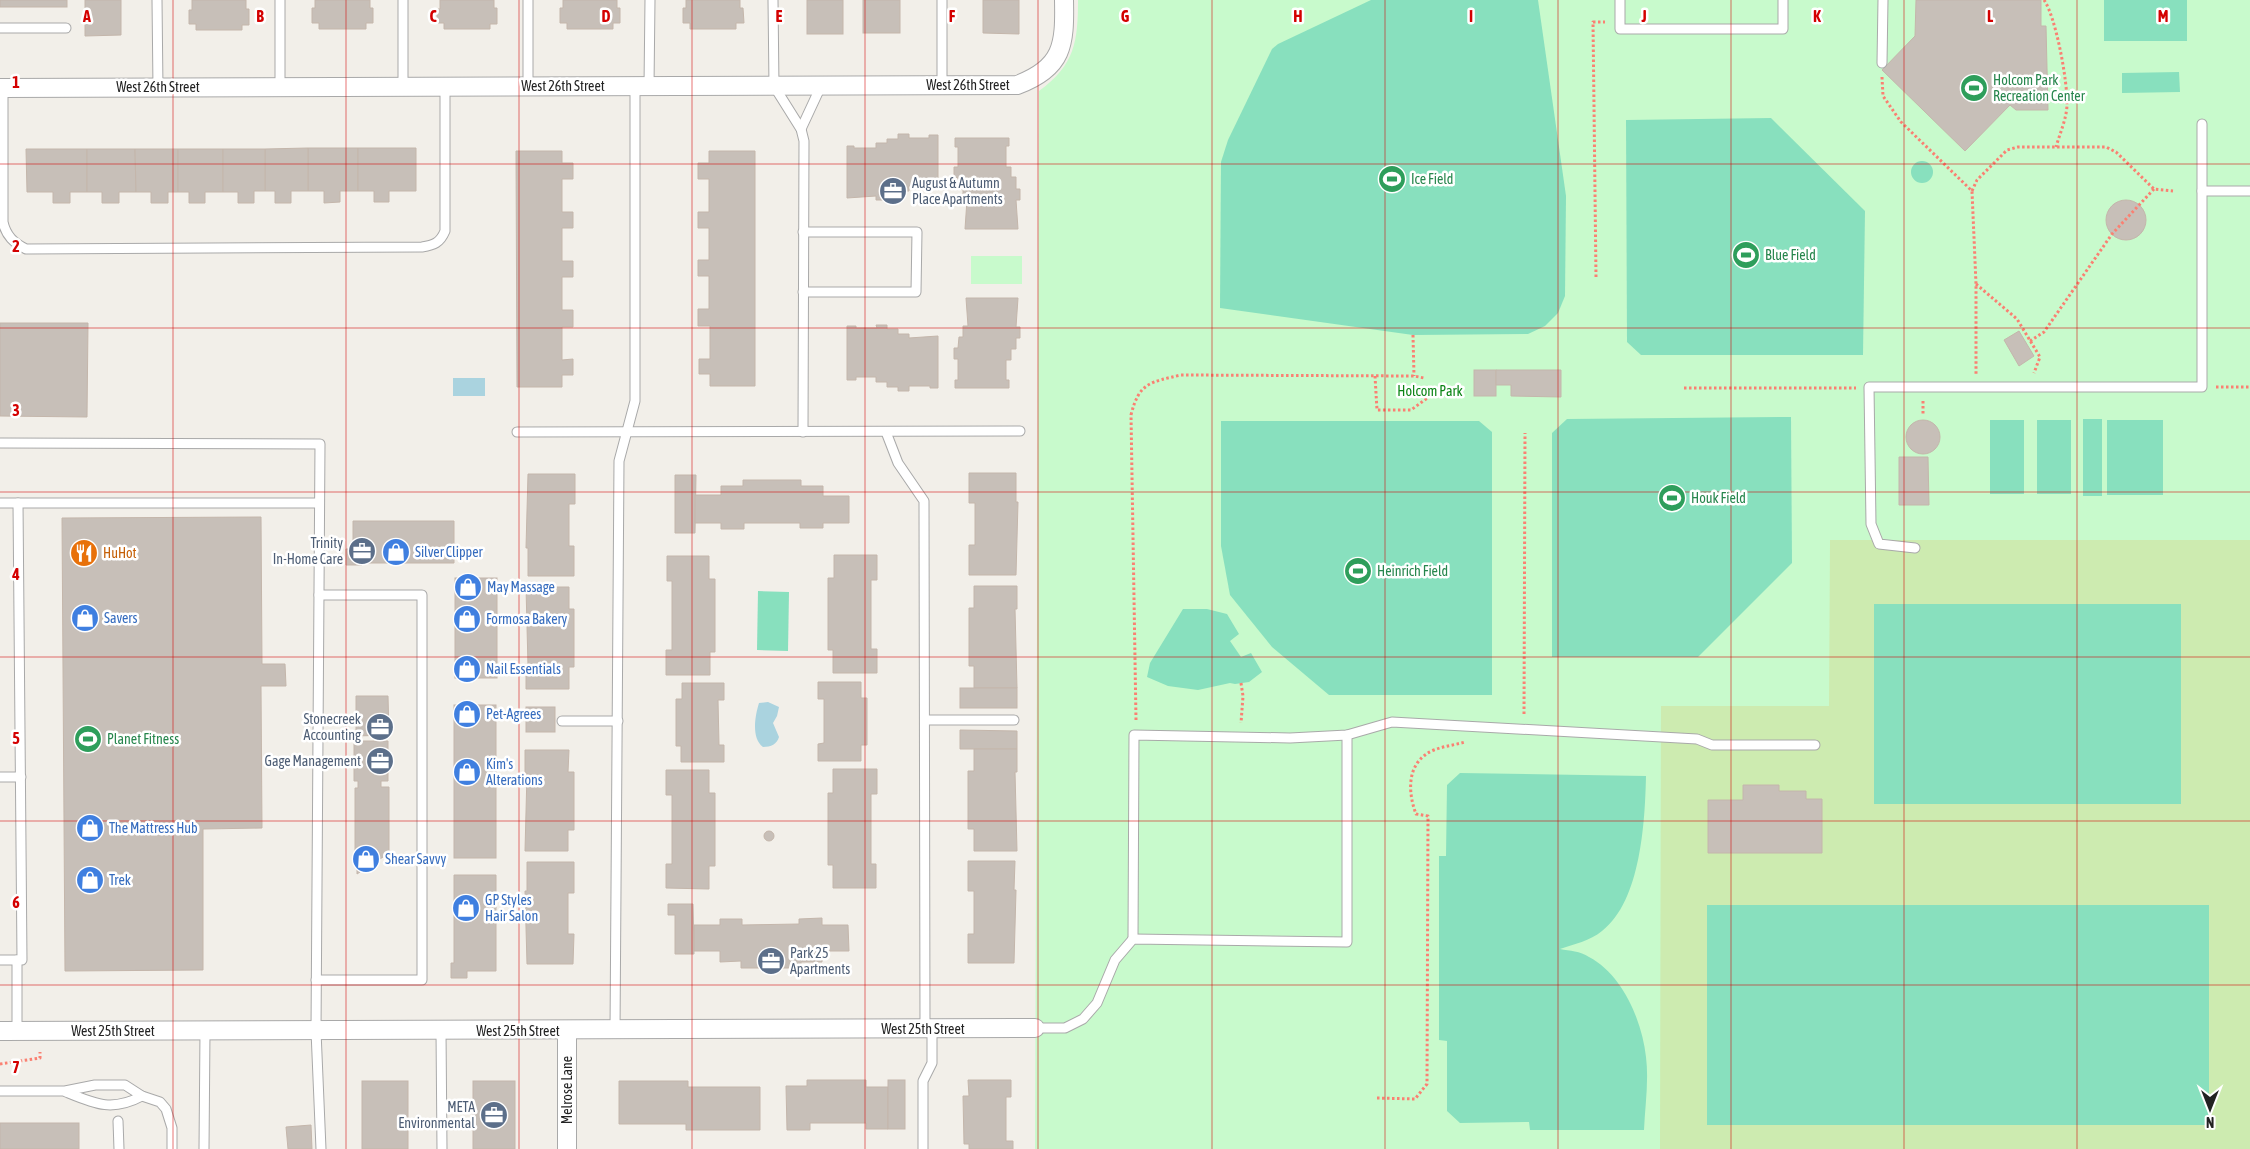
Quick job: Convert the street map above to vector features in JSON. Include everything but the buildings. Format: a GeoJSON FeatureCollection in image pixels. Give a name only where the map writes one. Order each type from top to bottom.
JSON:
{"type":"FeatureCollection","features":[{"type":"Feature","properties":{"kind":"street","name":"West 26th Street"},"geometry":{"type":"LineString","coordinates":[[1,88],[1017,85],[1033,79],[1046,71],[1056,57],[1062,43],[1064,0]]}},
{"type":"Feature","properties":{"kind":"street","name":"West 25th Street"},"geometry":{"type":"LineString","coordinates":[[9,1031],[615,1031],[1036,1028]]}},
{"type":"Feature","properties":{"kind":"street","name":"Melrose Lane"},"geometry":{"type":"LineString","coordinates":[[567,1031],[567,1149]]}},
{"type":"Feature","properties":{"kind":"lane"},"geometry":{"type":"LineString","coordinates":[[157,0],[158,88]]}},
{"type":"Feature","properties":{"kind":"lane"},"geometry":{"type":"LineString","coordinates":[[280,0],[280,87]]}},
{"type":"Feature","properties":{"kind":"lane"},"geometry":{"type":"LineString","coordinates":[[404,0],[404,87]]}},
{"type":"Feature","properties":{"kind":"lane"},"geometry":{"type":"LineString","coordinates":[[528,0],[528,86]]}},
{"type":"Feature","properties":{"kind":"lane"},"geometry":{"type":"LineString","coordinates":[[615,1031],[619,461],[634,400],[642,86],[650,0]]}},
{"type":"Feature","properties":{"kind":"lane"},"geometry":{"type":"LineString","coordinates":[[773,0],[774,86],[801,129],[804,141],[803,432]]}},
{"type":"Feature","properties":{"kind":"lane"},"geometry":{"type":"LineString","coordinates":[[942,0],[942,85]]}},
{"type":"Feature","properties":{"kind":"lane"},"geometry":{"type":"LineString","coordinates":[[1620,0],[1620,29],[1783,28],[1783,0]]}},
{"type":"Feature","properties":{"kind":"lane"},"geometry":{"type":"LineString","coordinates":[[1882,63],[1883,0]]}},
{"type":"Feature","properties":{"kind":"lane"},"geometry":{"type":"LineString","coordinates":[[0,28],[66,28]]}},
{"type":"Feature","properties":{"kind":"lane"},"geometry":{"type":"LineString","coordinates":[[801,129],[821,86]]}},
{"type":"Feature","properties":{"kind":"lane"},"geometry":{"type":"LineString","coordinates":[[1,88],[3,222],[5,232],[16,244],[26,249],[422,248],[435,245],[446,231],[446,87]]}},
{"type":"Feature","properties":{"kind":"lane"},"geometry":{"type":"LineString","coordinates":[[1915,548],[1879,544],[1871,524],[1869,388],[2202,388],[2202,124]]}},
{"type":"Feature","properties":{"kind":"lane"},"geometry":{"type":"LineString","coordinates":[[2202,191],[2250,191]]}},
{"type":"Feature","properties":{"kind":"lane"},"geometry":{"type":"LineString","coordinates":[[803,232],[917,232],[916,292],[803,292]]}},
{"type":"Feature","properties":{"kind":"lane"},"geometry":{"type":"LineString","coordinates":[[517,432],[1020,431]]}},
{"type":"Feature","properties":{"kind":"lane"},"geometry":{"type":"LineString","coordinates":[[886,432],[898,463],[924,501],[924,720],[928,1029],[932,1063],[923,1081],[923,1149]]}},
{"type":"Feature","properties":{"kind":"lane"},"geometry":{"type":"LineString","coordinates":[[0,443],[320,444],[316,1031],[321,1149]]}},
{"type":"Feature","properties":{"kind":"lane"},"geometry":{"type":"LineString","coordinates":[[0,503],[320,503]]}},
{"type":"Feature","properties":{"kind":"lane"},"geometry":{"type":"LineString","coordinates":[[0,960],[22,960],[18,503]]}},
{"type":"Feature","properties":{"kind":"lane"},"geometry":{"type":"LineString","coordinates":[[316,980],[422,980],[422,595],[319,595]]}},
{"type":"Feature","properties":{"kind":"lane"},"geometry":{"type":"LineString","coordinates":[[924,720],[1014,720]]}},
{"type":"Feature","properties":{"kind":"lane"},"geometry":{"type":"LineString","coordinates":[[562,721],[618,721]]}},
{"type":"Feature","properties":{"kind":"lane"},"geometry":{"type":"LineString","coordinates":[[1036,1028],[1065,1028],[1083,1019],[1097,1002],[1115,960],[1133,939],[1134,735],[1241,738],[1347,735],[1392,722],[1697,739],[1712,745],[1815,745]]}},
{"type":"Feature","properties":{"kind":"lane"},"geometry":{"type":"LineString","coordinates":[[1133,939],[1347,942],[1347,735]]}},
{"type":"Feature","properties":{"kind":"lane"},"geometry":{"type":"LineString","coordinates":[[0,777],[21,777]]}},
{"type":"Feature","properties":{"kind":"lane"},"geometry":{"type":"LineString","coordinates":[[9,1031],[17,960]]}},
{"type":"Feature","properties":{"kind":"lane"},"geometry":{"type":"LineString","coordinates":[[204,1031],[204,1149]]}},
{"type":"Feature","properties":{"kind":"lane"},"geometry":{"type":"LineString","coordinates":[[441,1031],[442,1149]]}},
{"type":"Feature","properties":{"kind":"lane"},"geometry":{"type":"LineString","coordinates":[[0,1092],[65,1092],[96,1085],[125,1085],[142,1096],[160,1102],[166,1109],[172,1128],[172,1149]]}},
{"type":"Feature","properties":{"kind":"lane"},"geometry":{"type":"LineString","coordinates":[[65,1092],[96,1104],[126,1104],[142,1096]]}},
{"type":"Feature","properties":{"kind":"lane"},"geometry":{"type":"LineString","coordinates":[[118,1121],[118,1149]]}},
{"type":"Feature","properties":{"kind":"path"},"geometry":{"type":"LineString","coordinates":[[2044,0],[2049,7],[2055,29],[2066,83],[2067,105],[2065,120],[2056,147]]}},
{"type":"Feature","properties":{"kind":"path"},"geometry":{"type":"LineString","coordinates":[[1596,277],[1593,22],[1609,22]]}},
{"type":"Feature","properties":{"kind":"path"},"geometry":{"type":"LineString","coordinates":[[1882,63],[1883,96],[1901,122],[1972,191]]}},
{"type":"Feature","properties":{"kind":"path"},"geometry":{"type":"LineString","coordinates":[[1976,388],[1976,284],[1972,191],[1977,180],[2007,150],[2018,147],[2106,148],[2116,152],[2154,189],[2172,191]]}},
{"type":"Feature","properties":{"kind":"path"},"geometry":{"type":"LineString","coordinates":[[2030,340],[2044,332],[2112,234],[2154,189]]}},
{"type":"Feature","properties":{"kind":"path"},"geometry":{"type":"LineString","coordinates":[[1976,284],[2017,319],[2040,357],[2029,388]]}},
{"type":"Feature","properties":{"kind":"path"},"geometry":{"type":"LineString","coordinates":[[1413,335],[1414,376]]}},
{"type":"Feature","properties":{"kind":"path"},"geometry":{"type":"LineString","coordinates":[[1136,735],[1131,415],[1140,390],[1151,383],[1181,375],[1414,376],[1424,378]]}},
{"type":"Feature","properties":{"kind":"path"},"geometry":{"type":"LineString","coordinates":[[1375,376],[1377,410],[1410,410],[1430,396]]}},
{"type":"Feature","properties":{"kind":"path"},"geometry":{"type":"LineString","coordinates":[[2202,388],[2250,387]]}},
{"type":"Feature","properties":{"kind":"path"},"geometry":{"type":"LineString","coordinates":[[1684,388],[1869,388]]}},
{"type":"Feature","properties":{"kind":"path"},"geometry":{"type":"LineString","coordinates":[[1524,730],[1525,433]]}},
{"type":"Feature","properties":{"kind":"path"},"geometry":{"type":"LineString","coordinates":[[1241,683],[1241,738]]}},
{"type":"Feature","properties":{"kind":"path"},"geometry":{"type":"LineString","coordinates":[[1377,1098],[1415,1099],[1428,1084],[1428,816],[1416,814],[1410,797],[1410,782],[1416,764],[1422,757],[1434,750],[1468,741],[1492,728]]}},
{"type":"Feature","properties":{"kind":"path"},"geometry":{"type":"LineString","coordinates":[[0,1064],[40,1058],[40,1052]]}},
{"type":"Feature","properties":{"kind":"green space","name":"Holcom Park"},"geometry":{"type":"Polygon","coordinates":[[[1078,0],[2250,0],[2250,540],[1830,540],[1829,706],[1661,706],[1660,1149],[1035,1149],[1039,91],[1060,72],[1072,51],[1077,28],[1078,0]]]}},
{"type":"Feature","properties":{"kind":"green space","name":"Ice Field"},"geometry":{"type":"Polygon","coordinates":[[[1371,0],[1538,0],[1566,196],[1565,296],[1558,313],[1545,326],[1528,334],[1413,335],[1220,308],[1221,162],[1228,140],[1272,49],[1278,44],[1371,0]]]}},
{"type":"Feature","properties":{"kind":"green space"},"geometry":{"type":"Polygon","coordinates":[[[2104,0],[2187,0],[2187,41],[2104,41],[2104,0]]]}},
{"type":"Feature","properties":{"kind":"green space"},"geometry":{"type":"Polygon","coordinates":[[[2179,72],[2180,92],[2122,93],[2122,73],[2179,72]]]}},
{"type":"Feature","properties":{"kind":"green space","name":"Blue Field"},"geometry":{"type":"Polygon","coordinates":[[[1771,118],[1865,211],[1863,355],[1641,355],[1627,342],[1626,120],[1771,118]]]}},
{"type":"Feature","properties":{"kind":"green space"},"geometry":{"type":"Polygon","coordinates":[[[1922,161],[1930,164],[1933,172],[1930,180],[1922,183],[1914,180],[1911,172],[1914,164],[1922,161]]]}},
{"type":"Feature","properties":{"kind":"green space"},"geometry":{"type":"Polygon","coordinates":[[[971,256],[1022,256],[1022,284],[971,284],[971,256]]]}},
{"type":"Feature","properties":{"kind":"green space","name":"Houk Field"},"geometry":{"type":"Polygon","coordinates":[[[1791,417],[1792,563],[1698,657],[1552,657],[1552,433],[1567,419],[1791,417]]]}},
{"type":"Feature","properties":{"kind":"green space"},"geometry":{"type":"Polygon","coordinates":[[[2083,419],[2102,419],[2102,496],[2083,496],[2083,419]]]}},
{"type":"Feature","properties":{"kind":"green space"},"geometry":{"type":"Polygon","coordinates":[[[1990,420],[2024,420],[2024,494],[1990,494],[1990,420]]]}},
{"type":"Feature","properties":{"kind":"green space"},"geometry":{"type":"Polygon","coordinates":[[[2037,420],[2071,420],[2071,494],[2037,494],[2037,420]]]}},
{"type":"Feature","properties":{"kind":"green space"},"geometry":{"type":"Polygon","coordinates":[[[2107,420],[2163,420],[2163,495],[2107,495],[2107,420]]]}},
{"type":"Feature","properties":{"kind":"green space","name":"Heinrich Field"},"geometry":{"type":"Polygon","coordinates":[[[1221,421],[1479,421],[1492,432],[1492,695],[1329,695],[1272,647],[1230,595],[1221,546],[1221,421]]]}},
{"type":"Feature","properties":{"kind":"green space"},"geometry":{"type":"Polygon","coordinates":[[[1829,540],[2250,540],[2250,1149],[1660,1149],[1660,706],[1829,706],[1829,540]]]}},
{"type":"Feature","properties":{"kind":"green space"},"geometry":{"type":"Polygon","coordinates":[[[758,591],[789,592],[788,651],[757,650],[758,591]]]}},
{"type":"Feature","properties":{"kind":"green space"},"geometry":{"type":"Polygon","coordinates":[[[1874,604],[2181,604],[2181,804],[1874,804],[1874,604]]]}},
{"type":"Feature","properties":{"kind":"green space"},"geometry":{"type":"Polygon","coordinates":[[[1183,609],[1207,609],[1227,614],[1239,634],[1230,641],[1241,657],[1251,653],[1262,672],[1249,682],[1230,683],[1198,690],[1168,686],[1147,677],[1150,663],[1183,609]]]}},
{"type":"Feature","properties":{"kind":"green space"},"geometry":{"type":"Polygon","coordinates":[[[1460,773],[1646,776],[1642,837],[1633,881],[1625,900],[1615,918],[1602,931],[1587,940],[1560,949],[1575,951],[1601,965],[1612,975],[1629,1000],[1640,1029],[1646,1057],[1647,1085],[1644,1130],[1530,1130],[1529,1122],[1460,1123],[1447,1111],[1447,1041],[1439,1040],[1439,856],[1446,856],[1447,785],[1460,773]]]}},
{"type":"Feature","properties":{"kind":"green space"},"geometry":{"type":"Polygon","coordinates":[[[1707,905],[2209,905],[2209,1125],[1707,1125],[1707,905]]]}},
{"type":"Feature","properties":{"kind":"water"},"geometry":{"type":"Polygon","coordinates":[[[453,378],[485,378],[485,396],[453,396],[453,378]]]}},
{"type":"Feature","properties":{"kind":"water"},"geometry":{"type":"Polygon","coordinates":[[[768,702],[779,707],[773,723],[779,737],[773,745],[763,747],[755,733],[755,720],[759,703],[768,702]]]}},
{"type":"Feature","properties":{"kind":"place","name":"Holcom Park Recreation Center"},"geometry":{"type":"Point","coordinates":[1974,88]}},
{"type":"Feature","properties":{"kind":"place","name":"Ice Field"},"geometry":{"type":"Point","coordinates":[1392,179]}},
{"type":"Feature","properties":{"kind":"place","name":"August & Autumn Place Apartments"},"geometry":{"type":"Point","coordinates":[893,191]}},
{"type":"Feature","properties":{"kind":"place","name":"Blue Field"},"geometry":{"type":"Point","coordinates":[1746,255]}},
{"type":"Feature","properties":{"kind":"place","name":"Houk Field"},"geometry":{"type":"Point","coordinates":[1672,498]}},
{"type":"Feature","properties":{"kind":"place","name":"Trinity In-Home Care"},"geometry":{"type":"Point","coordinates":[362,551]}},
{"type":"Feature","properties":{"kind":"place","name":"Silver Clipper"},"geometry":{"type":"Point","coordinates":[396,552]}},
{"type":"Feature","properties":{"kind":"place","name":"HuHot"},"geometry":{"type":"Point","coordinates":[84,553]}},
{"type":"Feature","properties":{"kind":"place","name":"Heinrich Field"},"geometry":{"type":"Point","coordinates":[1358,571]}},
{"type":"Feature","properties":{"kind":"place","name":"May Massage"},"geometry":{"type":"Point","coordinates":[468,587]}},
{"type":"Feature","properties":{"kind":"place","name":"Savers"},"geometry":{"type":"Point","coordinates":[85,618]}},
{"type":"Feature","properties":{"kind":"place","name":"Formosa Bakery"},"geometry":{"type":"Point","coordinates":[467,619]}},
{"type":"Feature","properties":{"kind":"place","name":"Nail Essentials"},"geometry":{"type":"Point","coordinates":[467,669]}},
{"type":"Feature","properties":{"kind":"place","name":"Pet-Agrees"},"geometry":{"type":"Point","coordinates":[467,714]}},
{"type":"Feature","properties":{"kind":"place","name":"Stonecreek Accounting"},"geometry":{"type":"Point","coordinates":[380,727]}},
{"type":"Feature","properties":{"kind":"place","name":"Planet Fitness"},"geometry":{"type":"Point","coordinates":[88,739]}},
{"type":"Feature","properties":{"kind":"place","name":"Gage Management"},"geometry":{"type":"Point","coordinates":[380,761]}},
{"type":"Feature","properties":{"kind":"place","name":"Kim's Alterations"},"geometry":{"type":"Point","coordinates":[467,772]}},
{"type":"Feature","properties":{"kind":"place","name":"The Mattress Hub"},"geometry":{"type":"Point","coordinates":[90,828]}},
{"type":"Feature","properties":{"kind":"place","name":"Shear Savvy"},"geometry":{"type":"Point","coordinates":[366,859]}},
{"type":"Feature","properties":{"kind":"place","name":"Trek"},"geometry":{"type":"Point","coordinates":[90,880]}},
{"type":"Feature","properties":{"kind":"place","name":"GP Styles Hair Salon"},"geometry":{"type":"Point","coordinates":[466,908]}},
{"type":"Feature","properties":{"kind":"place","name":"Park 25 Apartments"},"geometry":{"type":"Point","coordinates":[771,961]}},
{"type":"Feature","properties":{"kind":"place","name":"META Environmental"},"geometry":{"type":"Point","coordinates":[494,1115]}}]}
